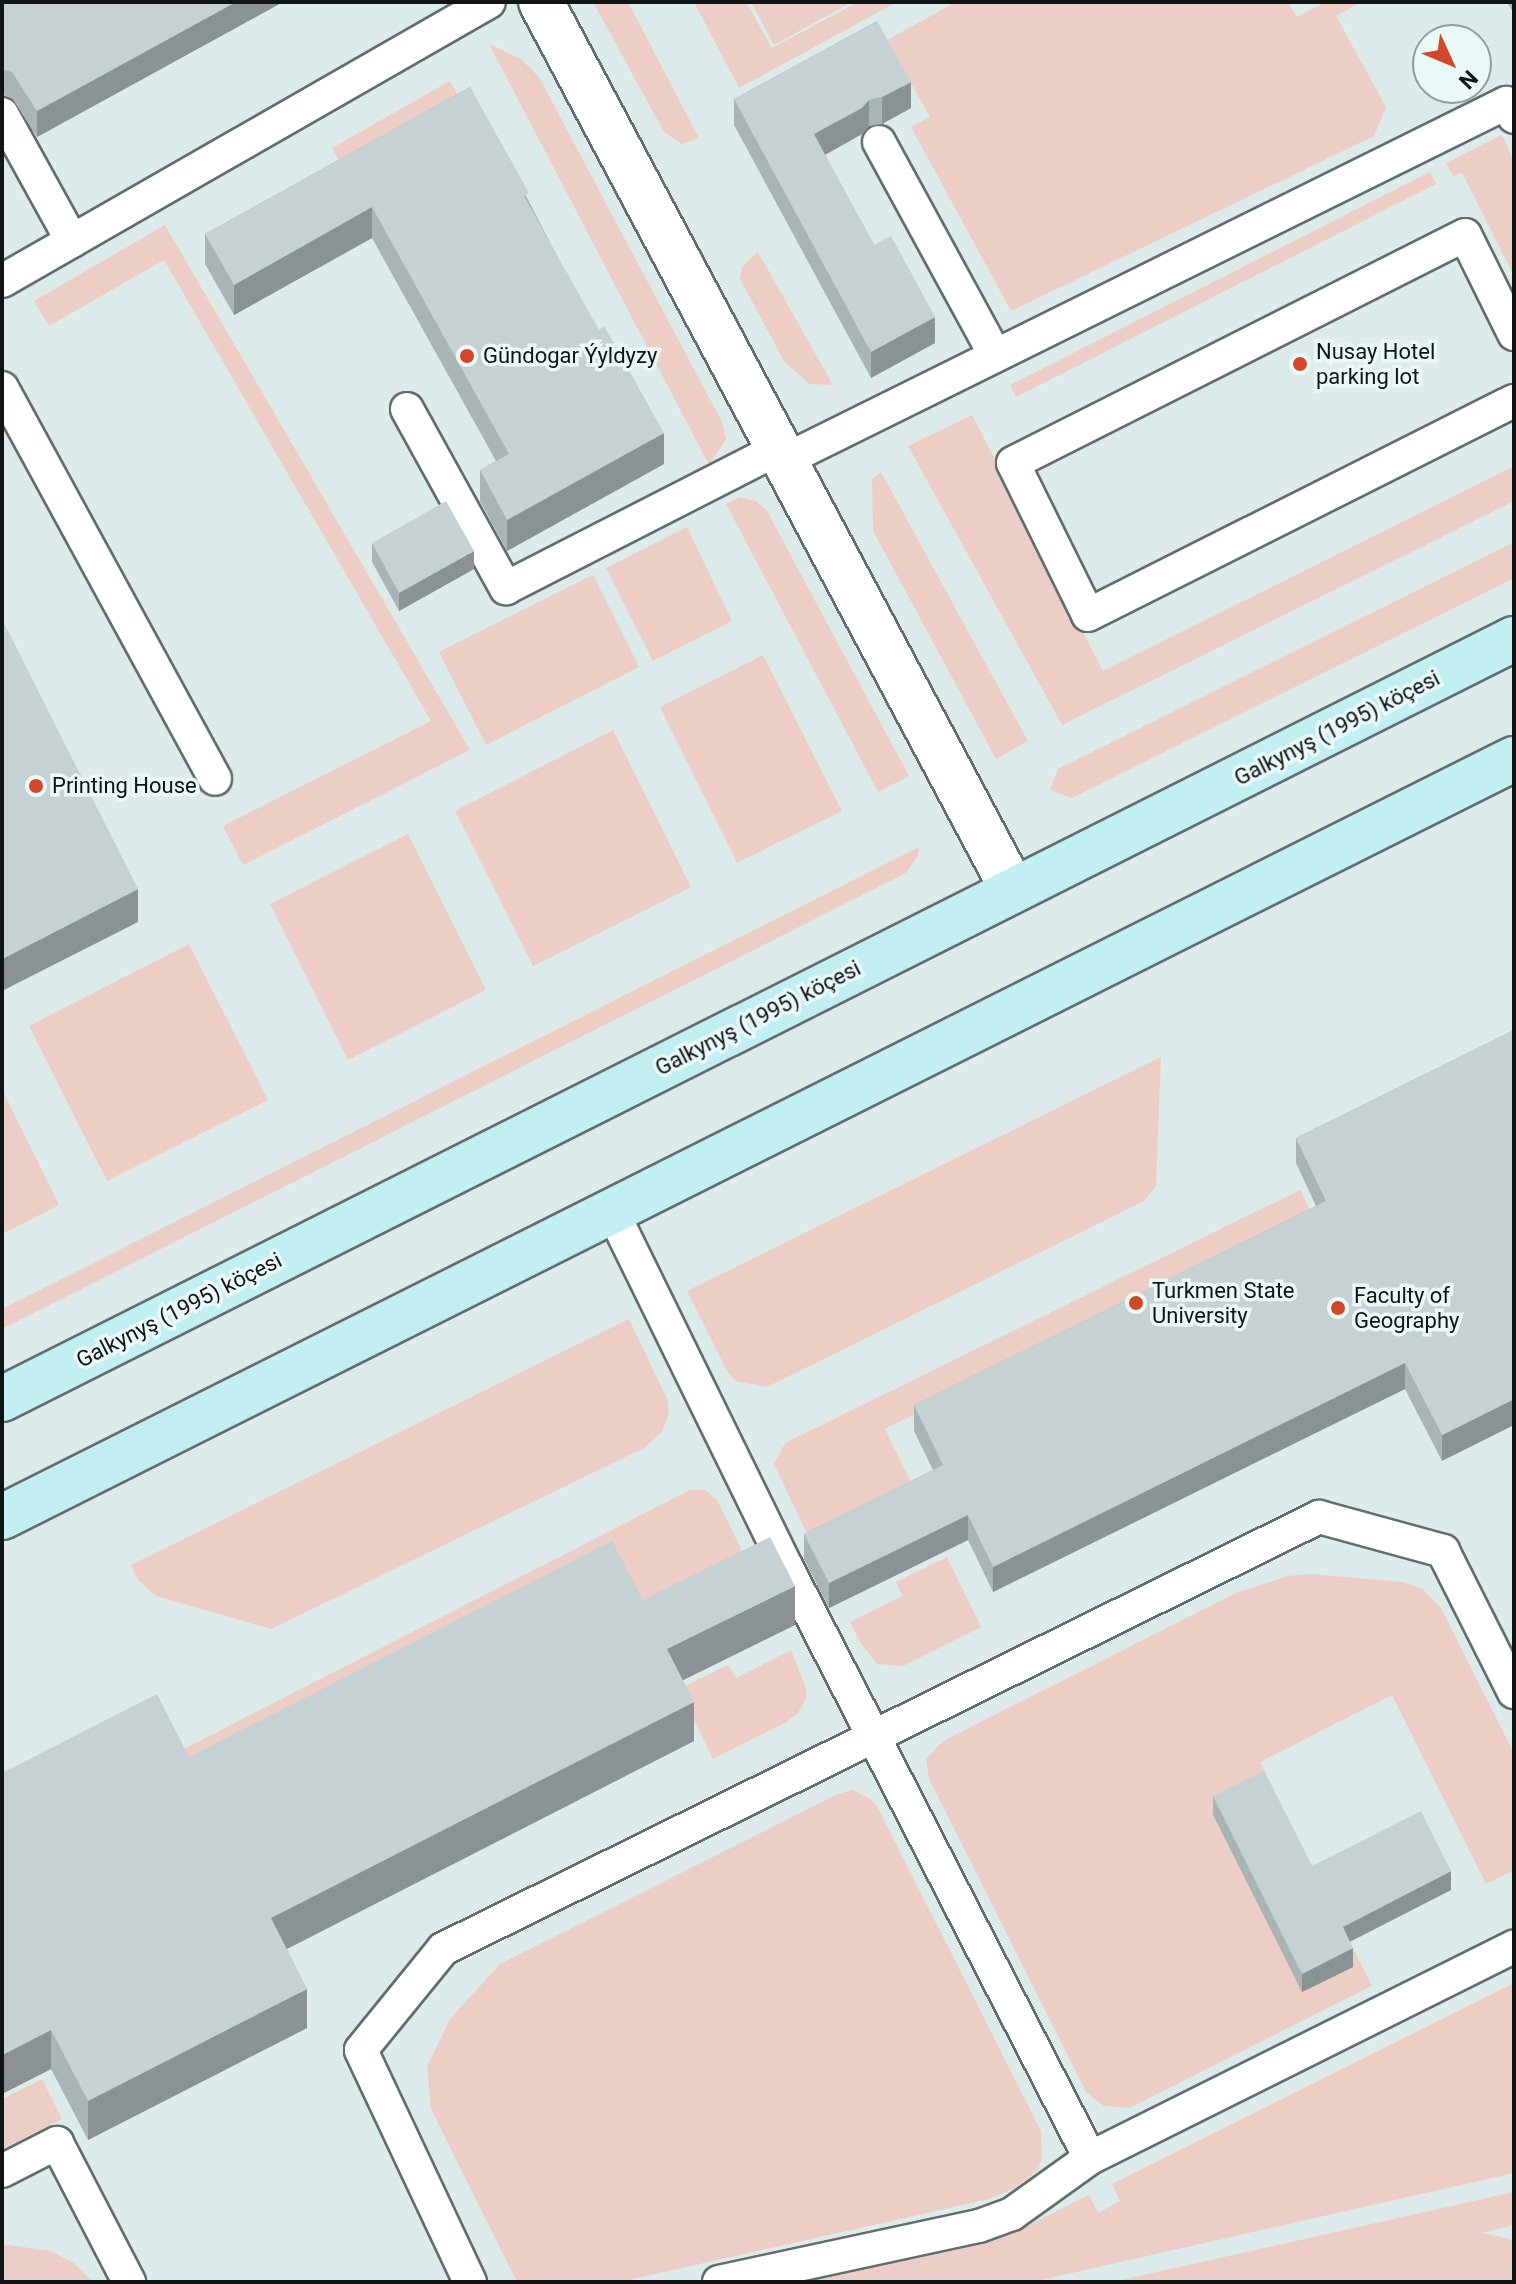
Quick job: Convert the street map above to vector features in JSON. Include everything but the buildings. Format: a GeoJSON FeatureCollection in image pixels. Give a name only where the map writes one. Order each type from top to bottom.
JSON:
{"type":"FeatureCollection","features":[{"type":"Feature","properties":{"kind":"main road","name":"Galkynyş (1995) köçesi"},"geometry":{"type":"LineString","coordinates":[[2,1399],[1514,639]]}},
{"type":"Feature","properties":{"kind":"main road"},"geometry":{"type":"LineString","coordinates":[[2,1517],[1514,759]]}},
{"type":"Feature","properties":{"kind":"street"},"geometry":{"type":"LineString","coordinates":[[541,2],[1013,890]]}},
{"type":"Feature","properties":{"kind":"lane"},"geometry":{"type":"LineString","coordinates":[[2,281],[489,2]]}},
{"type":"Feature","properties":{"kind":"lane"},"geometry":{"type":"LineString","coordinates":[[407,409],[506,588],[995,355],[1506,103],[1514,117]]}},
{"type":"Feature","properties":{"kind":"lane"},"geometry":{"type":"LineString","coordinates":[[2,114],[72,241]]}},
{"type":"Feature","properties":{"kind":"lane"},"geometry":{"type":"LineString","coordinates":[[879,142],[995,355]]}},
{"type":"Feature","properties":{"kind":"lane"},"geometry":{"type":"LineString","coordinates":[[1514,334],[1465,235],[1013,463],[1088,615],[1514,401]]}},
{"type":"Feature","properties":{"kind":"lane"},"geometry":{"type":"LineString","coordinates":[[2,388],[215,779]]}},
{"type":"Feature","properties":{"kind":"lane"},"geometry":{"type":"LineString","coordinates":[[612,1211],[787,1568],[1090,2158]]}},
{"type":"Feature","properties":{"kind":"lane"},"geometry":{"type":"LineString","coordinates":[[470,2282],[361,2050],[443,1949],[1319,1517],[1443,1551],[1514,1692]]}},
{"type":"Feature","properties":{"kind":"lane"},"geometry":{"type":"LineString","coordinates":[[719,2282],[979,2226],[1012,2214],[1090,2158],[1514,1947]]}},
{"type":"Feature","properties":{"kind":"lane"},"geometry":{"type":"LineString","coordinates":[[2,2171],[57,2143],[129,2282]]}},
{"type":"Feature","properties":{"kind":"shaded area"},"geometry":{"type":"Polygon","coordinates":[[[593,2],[628,2],[699,138],[682,144],[664,132],[593,2]]]}},
{"type":"Feature","properties":{"kind":"shaded area"},"geometry":{"type":"Polygon","coordinates":[[[694,2],[746,2],[772,48],[858,2],[897,2],[739,88],[694,2]]]}},
{"type":"Feature","properties":{"kind":"shaded area"},"geometry":{"type":"Polygon","coordinates":[[[751,2],[852,2],[774,45],[751,2]]]}},
{"type":"Feature","properties":{"kind":"shaded area"},"geometry":{"type":"Polygon","coordinates":[[[956,2],[1288,2],[1297,17],[1325,2],[1362,2],[1336,16],[1386,107],[1374,136],[1011,311],[911,127],[930,117],[887,40],[956,2]]]}},
{"type":"Feature","properties":{"kind":"shaded area"},"geometry":{"type":"Polygon","coordinates":[[[489,44],[521,59],[539,77],[722,422],[726,439],[709,465],[489,44]]]}},
{"type":"Feature","properties":{"kind":"shaded area"},"geometry":{"type":"Polygon","coordinates":[[[450,81],[469,115],[350,181],[332,148],[450,81]]]}},
{"type":"Feature","properties":{"kind":"shaded area"},"geometry":{"type":"Polygon","coordinates":[[[1502,135],[1514,161],[1514,276],[1462,173],[1453,176],[1446,163],[1502,135]]]}},
{"type":"Feature","properties":{"kind":"shaded area"},"geometry":{"type":"Polygon","coordinates":[[[1430,172],[1436,184],[1016,397],[1010,385],[1430,172]]]}},
{"type":"Feature","properties":{"kind":"shaded area"},"geometry":{"type":"Polygon","coordinates":[[[165,225],[470,750],[243,865],[223,826],[431,721],[164,260],[49,326],[34,301],[165,225]]]}},
{"type":"Feature","properties":{"kind":"shaded area"},"geometry":{"type":"Polygon","coordinates":[[[758,252],[833,385],[809,384],[784,361],[740,279],[742,267],[758,252]]]}},
{"type":"Feature","properties":{"kind":"shaded area"},"geometry":{"type":"Polygon","coordinates":[[[972,415],[1103,671],[1514,466],[1514,501],[1062,725],[908,446],[972,415]]]}},
{"type":"Feature","properties":{"kind":"shaded area"},"geometry":{"type":"Polygon","coordinates":[[[881,472],[1028,741],[996,759],[873,531],[872,479],[881,472]]]}},
{"type":"Feature","properties":{"kind":"shaded area"},"geometry":{"type":"Polygon","coordinates":[[[740,497],[756,501],[767,511],[909,776],[878,792],[726,504],[740,497]]]}},
{"type":"Feature","properties":{"kind":"shaded area"},"geometry":{"type":"Polygon","coordinates":[[[687,527],[732,621],[653,661],[606,568],[687,527]]]}},
{"type":"Feature","properties":{"kind":"shaded area"},"geometry":{"type":"Polygon","coordinates":[[[1514,542],[1514,578],[1072,798],[1050,790],[1058,769],[1514,542]]]}},
{"type":"Feature","properties":{"kind":"shaded area"},"geometry":{"type":"Polygon","coordinates":[[[593,575],[639,667],[486,745],[439,652],[593,575]]]}},
{"type":"Feature","properties":{"kind":"shaded area"},"geometry":{"type":"Polygon","coordinates":[[[763,655],[842,811],[737,863],[660,707],[763,655]]]}},
{"type":"Feature","properties":{"kind":"shaded area"},"geometry":{"type":"Polygon","coordinates":[[[613,730],[691,887],[533,966],[455,811],[613,730]]]}},
{"type":"Feature","properties":{"kind":"shaded area"},"geometry":{"type":"Polygon","coordinates":[[[408,834],[486,990],[348,1060],[270,904],[408,834]]]}},
{"type":"Feature","properties":{"kind":"shaded area"},"geometry":{"type":"Polygon","coordinates":[[[919,847],[918,856],[906,873],[2,1329],[2,1309],[919,847]]]}},
{"type":"Feature","properties":{"kind":"shaded area"},"geometry":{"type":"Polygon","coordinates":[[[189,944],[268,1100],[107,1181],[29,1026],[189,944]]]}},
{"type":"Feature","properties":{"kind":"shaded area"},"geometry":{"type":"Polygon","coordinates":[[[1161,1057],[1156,1186],[1144,1201],[767,1387],[736,1381],[727,1371],[687,1291],[1161,1057]]]}},
{"type":"Feature","properties":{"kind":"shaded area"},"geometry":{"type":"Polygon","coordinates":[[[2,1089],[59,1205],[2,1234],[2,1089]]]}},
{"type":"Feature","properties":{"kind":"shaded area"},"geometry":{"type":"Polygon","coordinates":[[[1300,1190],[1314,1217],[885,1429],[918,1497],[809,1538],[774,1464],[785,1443],[1300,1190]]]}},
{"type":"Feature","properties":{"kind":"shaded area"},"geometry":{"type":"Polygon","coordinates":[[[629,1319],[668,1401],[669,1412],[662,1432],[644,1448],[271,1629],[156,1596],[138,1580],[131,1565],[629,1319]]]}},
{"type":"Feature","properties":{"kind":"shaded area"},"geometry":{"type":"Polygon","coordinates":[[[690,1490],[705,1490],[717,1500],[750,1567],[191,1779],[178,1752],[690,1490]]]}},
{"type":"Feature","properties":{"kind":"shaded area"},"geometry":{"type":"Polygon","coordinates":[[[947,1557],[981,1627],[903,1666],[877,1664],[850,1622],[902,1596],[896,1582],[947,1557]]]}},
{"type":"Feature","properties":{"kind":"shaded area"},"geometry":{"type":"Polygon","coordinates":[[[1312,1574],[1403,1582],[1422,1589],[1441,1608],[1514,1753],[1514,1870],[1486,1884],[1392,1695],[1260,1762],[1372,1986],[1129,2108],[1104,2106],[1086,2092],[929,1779],[926,1759],[943,1741],[1236,1593],[1288,1576],[1312,1574]]]}},
{"type":"Feature","properties":{"kind":"shaded area"},"geometry":{"type":"Polygon","coordinates":[[[791,1650],[806,1688],[806,1699],[798,1713],[785,1723],[713,1759],[679,1689],[728,1665],[736,1678],[791,1650]]]}},
{"type":"Feature","properties":{"kind":"shaded area"},"geometry":{"type":"Polygon","coordinates":[[[853,1790],[872,1800],[878,1808],[1041,2131],[1042,2158],[1038,2170],[1015,2188],[989,2199],[620,2282],[517,2282],[431,2109],[427,2067],[450,2019],[500,1964],[838,1794],[853,1790]]]}},
{"type":"Feature","properties":{"kind":"shaded area"},"geometry":{"type":"Polygon","coordinates":[[[1514,1983],[1514,2173],[1032,2282],[791,2282],[1015,2232],[1089,2195],[1098,2213],[1120,2201],[1112,2184],[1514,1983]]]}},
{"type":"Feature","properties":{"kind":"shaded area"},"geometry":{"type":"Polygon","coordinates":[[[42,2079],[62,2119],[2,2149],[2,2099],[42,2079]]]}},
{"type":"Feature","properties":{"kind":"shaded area"},"geometry":{"type":"Polygon","coordinates":[[[1514,2192],[1514,2225],[1482,2233],[1514,2240],[1514,2282],[1112,2282],[1514,2192]]]}},
{"type":"Feature","properties":{"kind":"shaded area"},"geometry":{"type":"Polygon","coordinates":[[[2,2244],[50,2251],[74,2263],[93,2282],[2,2282],[2,2244]]]}},
{"type":"Feature","properties":{"kind":"place","name":"Gündogar Ýyldyzy"},"geometry":{"type":"Point","coordinates":[467,356]}},
{"type":"Feature","properties":{"kind":"place","name":"Nusay Hotel parking lot"},"geometry":{"type":"Point","coordinates":[1300,364]}},
{"type":"Feature","properties":{"kind":"place","name":"Printing House"},"geometry":{"type":"Point","coordinates":[36,786]}},
{"type":"Feature","properties":{"kind":"place","name":"Turkmen State University"},"geometry":{"type":"Point","coordinates":[1136,1303]}},
{"type":"Feature","properties":{"kind":"place","name":"Faculty of Geography"},"geometry":{"type":"Point","coordinates":[1338,1308]}}]}
